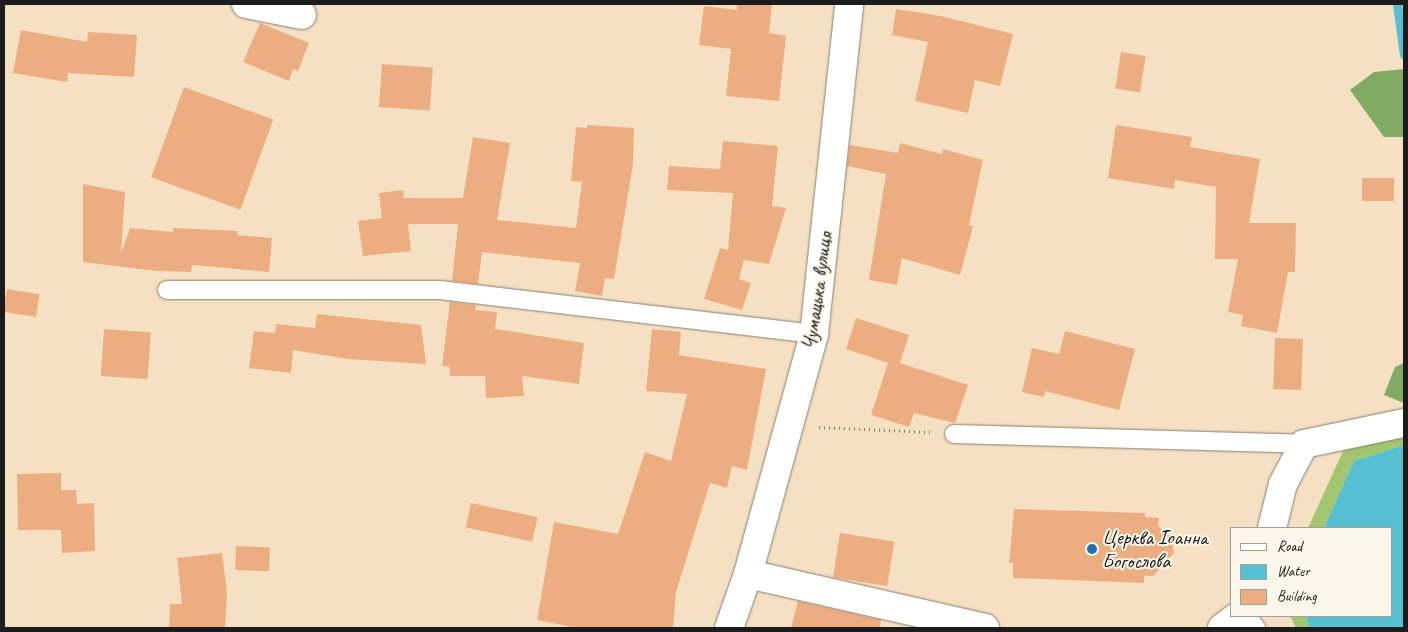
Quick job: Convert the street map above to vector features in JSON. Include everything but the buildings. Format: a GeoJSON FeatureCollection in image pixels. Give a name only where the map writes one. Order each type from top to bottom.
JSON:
{"type":"FeatureCollection","features":[{"type":"Feature","properties":{"kind":"street"},"geometry":{"type":"LineString","coordinates":[[246,4],[302,15]]}},
{"type":"Feature","properties":{"kind":"street","name":"Чумацька вулиця"},"geometry":{"type":"LineString","coordinates":[[729,628],[748,574],[814,334],[849,4]]}},
{"type":"Feature","properties":{"kind":"street"},"geometry":{"type":"LineString","coordinates":[[1272,527],[1283,484],[1304,444],[1404,423]]}},
{"type":"Feature","properties":{"kind":"street"},"geometry":{"type":"LineString","coordinates":[[748,574],[984,628]]}},
{"type":"Feature","properties":{"kind":"street"},"geometry":{"type":"LineString","coordinates":[[1222,628],[1237,617]]}},
{"type":"Feature","properties":{"kind":"lane"},"geometry":{"type":"LineString","coordinates":[[167,290],[440,290],[814,334]]}},
{"type":"Feature","properties":{"kind":"lane"},"geometry":{"type":"LineString","coordinates":[[954,434],[1304,444]]}},
{"type":"Feature","properties":{"kind":"lane"},"geometry":{"type":"LineString","coordinates":[[1248,617],[1256,628]]}},
{"type":"Feature","properties":{"kind":"path"},"geometry":{"type":"LineString","coordinates":[[790,425],[954,434]]}},
{"type":"Feature","properties":{"kind":"green space"},"geometry":{"type":"Polygon","coordinates":[[[1404,69],[1404,137],[1384,137],[1350,90],[1374,72],[1404,69]]]}},
{"type":"Feature","properties":{"kind":"green space"},"geometry":{"type":"Polygon","coordinates":[[[1404,363],[1404,403],[1384,395],[1395,367],[1404,363]]]}},
{"type":"Feature","properties":{"kind":"green space"},"geometry":{"type":"Polygon","coordinates":[[[1404,435],[1404,445],[1354,461],[1324,527],[1308,527],[1343,451],[1404,435]]]}},
{"type":"Feature","properties":{"kind":"green space"},"geometry":{"type":"Polygon","coordinates":[[[1290,617],[1305,617],[1310,628],[1296,628],[1290,617]]]}},
{"type":"Feature","properties":{"kind":"water"},"geometry":{"type":"Polygon","coordinates":[[[1404,445],[1404,628],[1310,628],[1305,617],[1393,617],[1393,527],[1324,527],[1354,461],[1404,445]]]}},
{"type":"Feature","properties":{"kind":"waterway"},"geometry":{"type":"LineString","coordinates":[[1397,4],[1404,55]]}},
{"type":"Feature","properties":{"kind":"place","name":"Церква Іоанна Богослова"},"geometry":{"type":"Point","coordinates":[1092,549]}}]}
